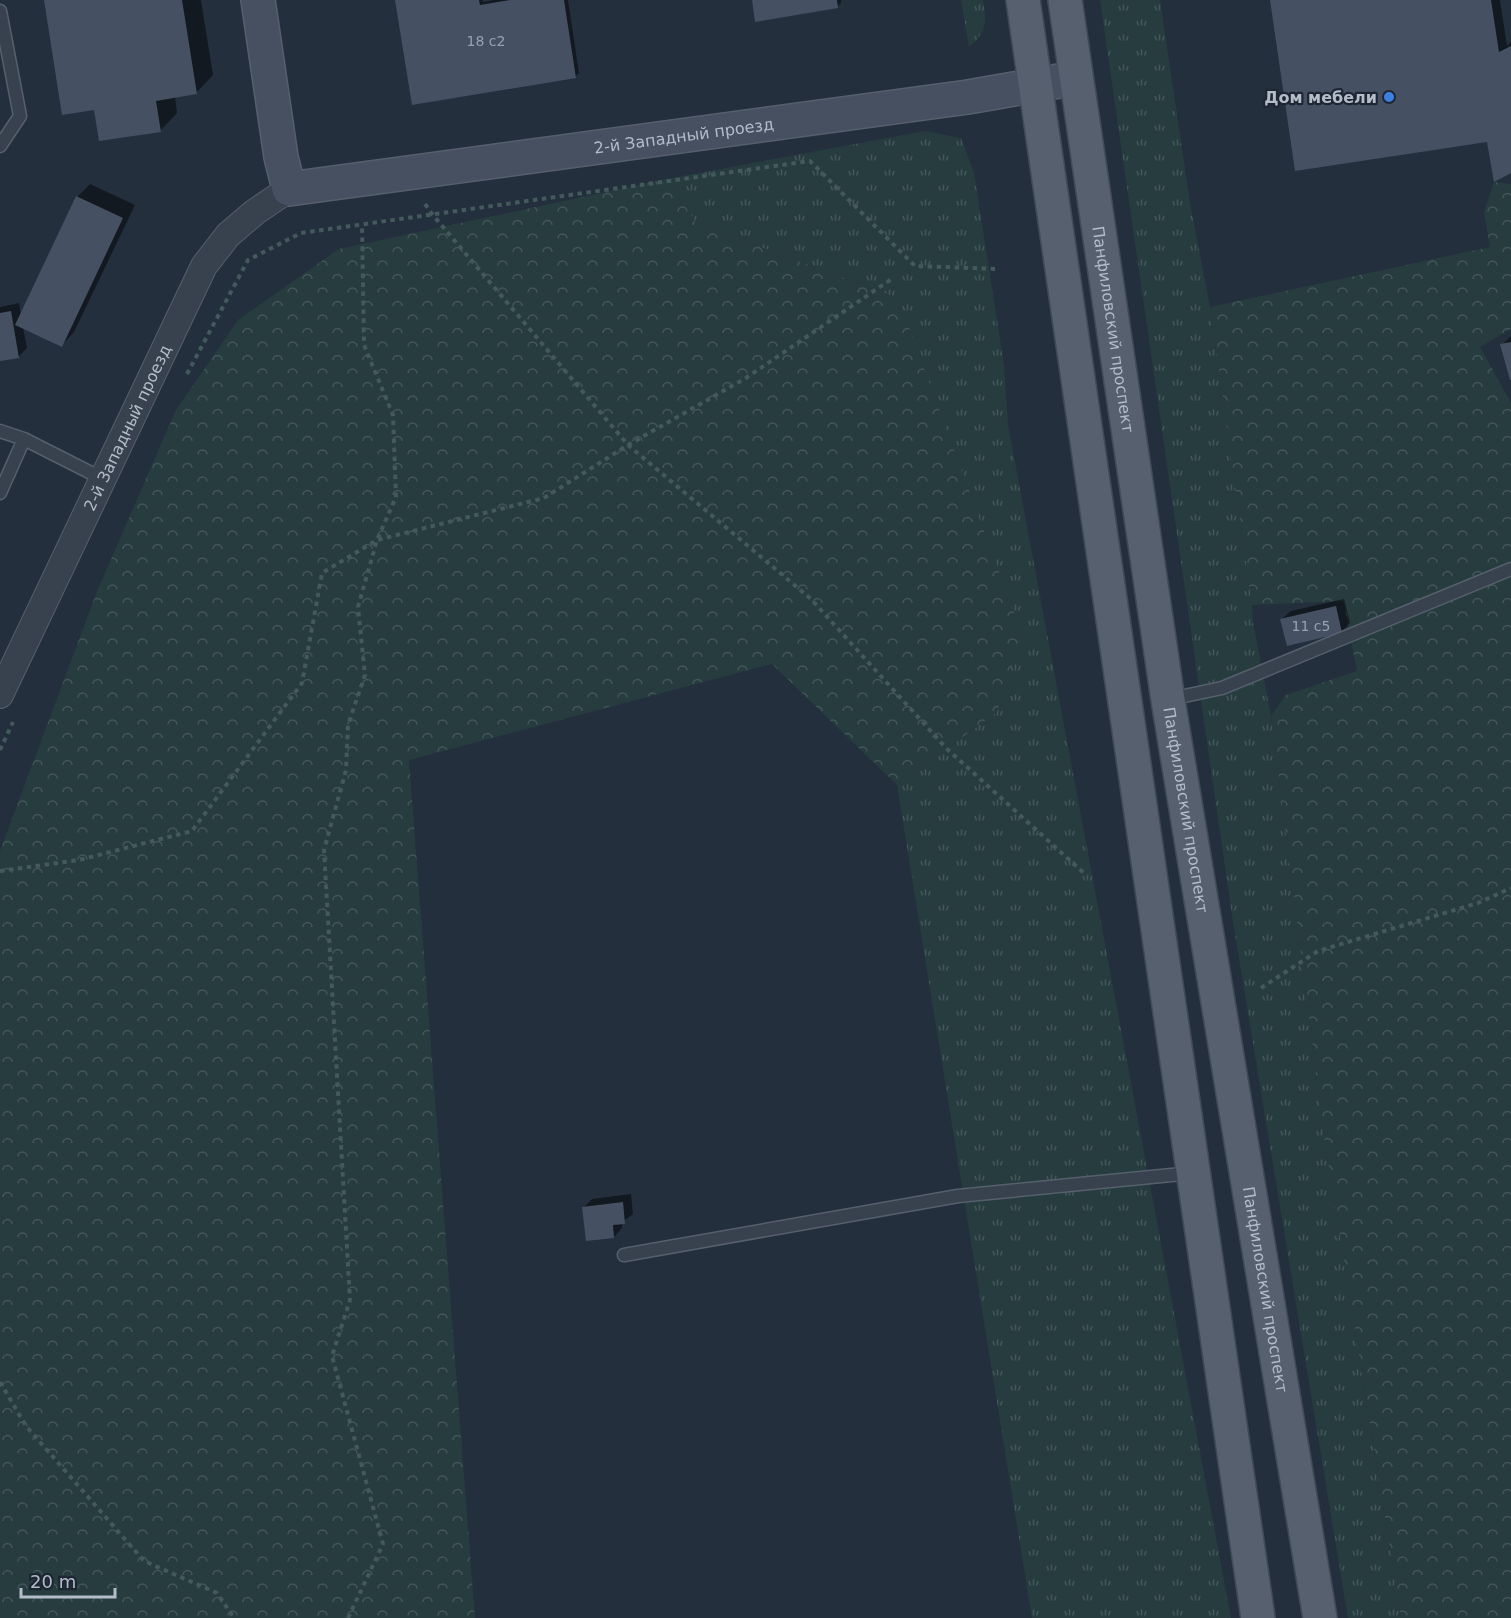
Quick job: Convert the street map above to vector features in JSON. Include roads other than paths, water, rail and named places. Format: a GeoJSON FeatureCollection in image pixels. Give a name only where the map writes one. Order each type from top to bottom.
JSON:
{"type":"FeatureCollection","features":[{"type":"Feature","properties":{"kind":"main road"},"geometry":{"type":"LineString","coordinates":[[1023,0],[1258,1618]]}},
{"type":"Feature","properties":{"kind":"main road","name":"Панфиловский проспект"},"geometry":{"type":"LineString","coordinates":[[1065,0],[1168,700],[1320,1618]]}},
{"type":"Feature","properties":{"kind":"street"},"geometry":{"type":"LineString","coordinates":[[258,0],[281,157],[289,189]]}},
{"type":"Feature","properties":{"kind":"street","name":"2-й Западный проезд"},"geometry":{"type":"LineString","coordinates":[[0,694],[204,266],[228,235],[255,212],[289,189],[968,97],[1076,78]]}},
{"type":"Feature","properties":{"kind":"lane"},"geometry":{"type":"LineString","coordinates":[[0,11],[20,116],[0,146]]}},
{"type":"Feature","properties":{"kind":"lane"},"geometry":{"type":"LineString","coordinates":[[0,431],[24,439],[101,478]]}},
{"type":"Feature","properties":{"kind":"lane"},"geometry":{"type":"LineString","coordinates":[[0,493],[24,439]]}},
{"type":"Feature","properties":{"kind":"lane"},"geometry":{"type":"LineString","coordinates":[[1168,700],[1222,688],[1511,569]]}},
{"type":"Feature","properties":{"kind":"lane"},"geometry":{"type":"LineString","coordinates":[[624,1255],[958,1196],[1193,1172]]}},
{"type":"Feature","properties":{"kind":"place","name":"Дом мебели"},"geometry":{"type":"Point","coordinates":[1389,97]}}]}
